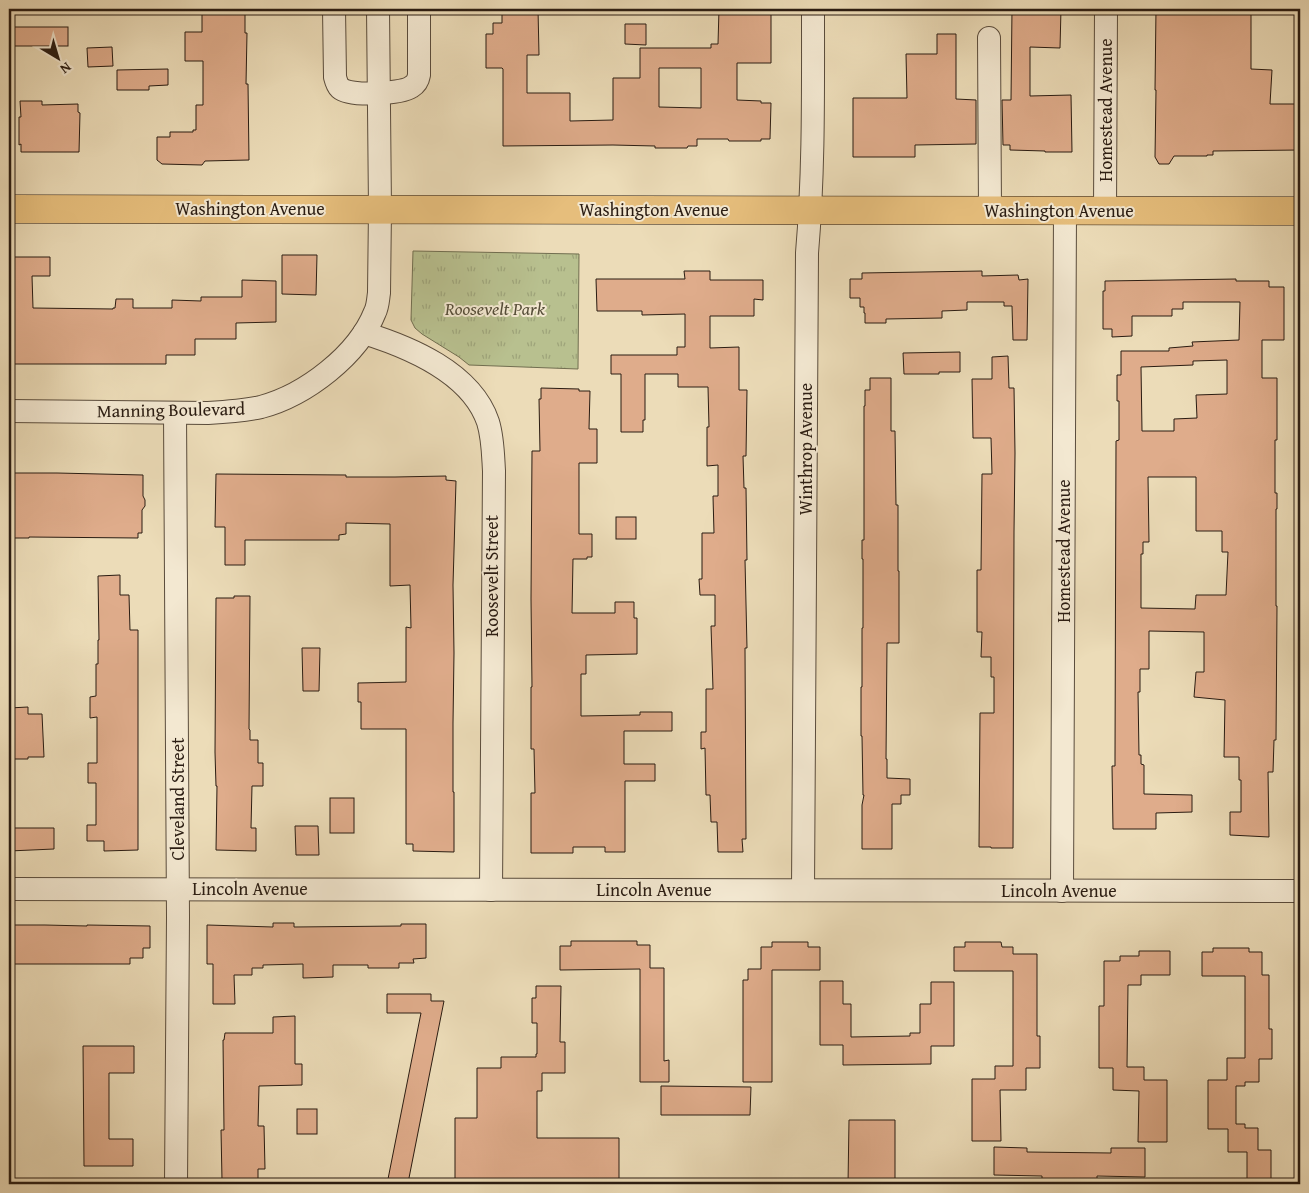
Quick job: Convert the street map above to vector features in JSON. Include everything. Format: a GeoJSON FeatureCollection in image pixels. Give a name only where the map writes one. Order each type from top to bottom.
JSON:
{"type":"FeatureCollection","features":[{"type":"Feature","properties":{"kind":"main road","name":"Washington Avenue"},"geometry":{"type":"LineString","coordinates":[[9,209],[1300,211]]}},
{"type":"Feature","properties":{"kind":"street"},"geometry":{"type":"LineString","coordinates":[[334,9],[334,72],[337,83],[341,89],[351,92],[379,93],[407,89],[418,80],[420,75],[419,9]]}},
{"type":"Feature","properties":{"kind":"street","name":"Manning Boulevard"},"geometry":{"type":"LineString","coordinates":[[9,411],[175,413],[244,410],[262,406],[286,397],[307,386],[335,365],[356,343],[364,333],[378,304],[380,209],[378,9]]}},
{"type":"Feature","properties":{"kind":"street","name":"Winthrop Avenue"},"geometry":{"type":"LineString","coordinates":[[803,890],[807,253],[811,210],[813,9]]}},
{"type":"Feature","properties":{"kind":"street","name":"Homestead Avenue"},"geometry":{"type":"LineString","coordinates":[[1106,9],[1106,211]]}},
{"type":"Feature","properties":{"kind":"street"},"geometry":{"type":"LineString","coordinates":[[989,38],[990,211]]}},
{"type":"Feature","properties":{"kind":"street","name":"Homestead Avenue"},"geometry":{"type":"LineString","coordinates":[[1062,891],[1065,211]]}},
{"type":"Feature","properties":{"kind":"street","name":"Roosevelt Street"},"geometry":{"type":"LineString","coordinates":[[364,333],[390,341],[446,370],[462,383],[474,397],[484,414],[490,431],[494,471],[491,890]]}},
{"type":"Feature","properties":{"kind":"street","name":"Cleveland Street"},"geometry":{"type":"LineString","coordinates":[[175,413],[178,889],[176,1184]]}},
{"type":"Feature","properties":{"kind":"street","name":"Lincoln Avenue"},"geometry":{"type":"LineString","coordinates":[[9,889],[1300,891]]}},
{"type":"Feature","properties":{"kind":"green space","name":"Roosevelt Park"},"geometry":{"type":"Polygon","coordinates":[[[413,251],[579,254],[578,369],[469,365],[422,334],[415,328],[411,320],[413,251]]]}},
{"type":"Feature","properties":{"kind":"building"},"geometry":{"type":"Polygon","coordinates":[[[202,9],[245,9],[249,160],[205,161],[202,165],[162,164],[157,160],[157,137],[170,137],[170,132],[193,132],[193,130],[196,130],[196,105],[203,105],[203,61],[185,61],[185,32],[202,32],[202,9]]]}},
{"type":"Feature","properties":{"kind":"building"},"geometry":{"type":"Polygon","coordinates":[[[502,9],[538,9],[539,55],[527,55],[527,93],[570,93],[570,121],[613,120],[613,78],[640,78],[640,48],[711,48],[711,44],[718,44],[719,9],[771,9],[771,63],[737,63],[737,100],[771,103],[770,139],[761,139],[761,141],[729,141],[728,139],[697,139],[697,146],[688,146],[687,148],[613,145],[503,146],[503,69],[486,68],[486,34],[493,34],[493,23],[502,23],[502,9]],[[659,68],[659,107],[701,108],[701,68],[659,68]]]}},
{"type":"Feature","properties":{"kind":"building"},"geometry":{"type":"Polygon","coordinates":[[[1012,9],[1061,9],[1060,48],[1030,47],[1030,96],[1071,95],[1072,152],[1010,150],[1010,145],[1003,145],[1002,100],[1011,100],[1012,9]]]}},
{"type":"Feature","properties":{"kind":"building"},"geometry":{"type":"Polygon","coordinates":[[[1156,9],[1251,9],[1251,69],[1272,70],[1270,104],[1300,104],[1300,150],[1213,151],[1213,155],[1207,156],[1174,156],[1169,164],[1159,164],[1155,157],[1156,9]]]}},
{"type":"Feature","properties":{"kind":"building"},"geometry":{"type":"Polygon","coordinates":[[[625,24],[646,24],[646,45],[625,44],[625,24]]]}},
{"type":"Feature","properties":{"kind":"building"},"geometry":{"type":"Polygon","coordinates":[[[12,27],[68,27],[68,46],[12,46],[12,27]]]}},
{"type":"Feature","properties":{"kind":"building"},"geometry":{"type":"Polygon","coordinates":[[[937,34],[956,34],[956,99],[976,100],[976,144],[915,145],[915,157],[853,157],[853,98],[907,98],[906,54],[937,54],[937,34]]]}},
{"type":"Feature","properties":{"kind":"building"},"geometry":{"type":"Polygon","coordinates":[[[112,47],[113,66],[88,67],[87,48],[112,47]]]}},
{"type":"Feature","properties":{"kind":"building"},"geometry":{"type":"Polygon","coordinates":[[[168,69],[168,85],[149,86],[149,90],[117,90],[117,70],[168,69]]]}},
{"type":"Feature","properties":{"kind":"building"},"geometry":{"type":"Polygon","coordinates":[[[20,101],[42,101],[42,105],[78,104],[78,112],[80,113],[79,152],[21,152],[21,144],[19,145],[20,101]]]}},
{"type":"Feature","properties":{"kind":"building"},"geometry":{"type":"Polygon","coordinates":[[[282,255],[317,255],[316,295],[282,294],[282,255]]]}},
{"type":"Feature","properties":{"kind":"building"},"geometry":{"type":"Polygon","coordinates":[[[9,257],[50,257],[50,276],[32,276],[33,308],[113,309],[115,308],[116,299],[133,299],[133,308],[172,308],[172,300],[201,301],[201,297],[242,297],[242,280],[276,281],[276,322],[236,323],[236,339],[195,339],[195,355],[166,355],[166,364],[13,364],[14,276],[9,276],[9,257]]]}},
{"type":"Feature","properties":{"kind":"building"},"geometry":{"type":"Polygon","coordinates":[[[684,271],[710,271],[710,280],[763,280],[763,300],[754,299],[754,316],[710,316],[710,348],[739,347],[739,390],[747,390],[746,456],[743,456],[744,488],[746,488],[747,648],[745,648],[746,839],[742,839],[743,852],[718,852],[717,822],[711,822],[710,795],[706,795],[705,748],[701,749],[701,732],[706,732],[706,689],[713,689],[711,626],[715,626],[715,595],[700,595],[699,579],[702,579],[702,533],[714,533],[713,496],[718,496],[718,465],[707,466],[707,427],[709,427],[708,387],[678,387],[678,374],[645,374],[645,420],[643,420],[643,432],[621,432],[621,374],[611,374],[611,355],[677,355],[677,347],[685,347],[685,314],[642,315],[642,311],[597,311],[596,279],[685,279],[684,271]]]}},
{"type":"Feature","properties":{"kind":"building"},"geometry":{"type":"Polygon","coordinates":[[[982,271],[982,276],[1018,275],[1019,280],[1028,279],[1027,340],[1013,340],[1012,306],[1004,306],[1004,302],[967,302],[967,310],[942,311],[942,318],[886,319],[886,323],[865,323],[864,307],[860,307],[860,298],[850,298],[850,279],[862,279],[862,273],[982,271]]]}},
{"type":"Feature","properties":{"kind":"building"},"geometry":{"type":"Polygon","coordinates":[[[1236,279],[1236,281],[1269,281],[1269,287],[1284,287],[1284,340],[1262,340],[1262,378],[1277,378],[1277,440],[1275,440],[1275,493],[1277,493],[1276,740],[1274,740],[1273,772],[1268,772],[1269,837],[1230,835],[1230,812],[1241,812],[1239,757],[1224,757],[1225,700],[1194,697],[1196,672],[1204,672],[1204,632],[1149,631],[1149,669],[1140,669],[1140,692],[1138,692],[1139,755],[1141,755],[1141,764],[1144,765],[1144,794],[1192,795],[1192,812],[1156,813],[1156,829],[1113,829],[1112,766],[1115,766],[1116,441],[1119,440],[1117,375],[1121,375],[1121,351],[1169,351],[1169,348],[1193,346],[1192,342],[1239,340],[1240,302],[1183,302],[1183,309],[1172,309],[1172,316],[1132,316],[1132,336],[1112,337],[1112,329],[1103,329],[1103,291],[1105,291],[1105,281],[1236,279]],[[1227,360],[1193,361],[1193,365],[1141,367],[1142,431],[1174,431],[1174,419],[1197,418],[1196,395],[1227,394],[1227,360]],[[1148,477],[1149,542],[1143,542],[1143,554],[1141,554],[1141,608],[1195,609],[1196,595],[1226,595],[1228,552],[1222,552],[1222,531],[1196,531],[1196,477],[1148,477]]]}},
{"type":"Feature","properties":{"kind":"building"},"geometry":{"type":"Polygon","coordinates":[[[960,352],[960,372],[904,374],[903,353],[960,352]]]}},
{"type":"Feature","properties":{"kind":"building"},"geometry":{"type":"Polygon","coordinates":[[[1008,356],[1009,388],[1014,388],[1015,453],[1013,848],[991,848],[979,847],[980,713],[994,713],[994,677],[991,677],[991,657],[981,657],[982,632],[977,632],[977,570],[981,570],[982,474],[992,474],[991,438],[973,438],[972,379],[992,379],[992,357],[1008,356]]]}},
{"type":"Feature","properties":{"kind":"building"},"geometry":{"type":"Polygon","coordinates":[[[870,378],[891,378],[891,431],[895,431],[896,505],[898,505],[899,643],[887,643],[886,759],[887,778],[910,779],[910,795],[901,795],[901,804],[892,804],[892,849],[862,849],[862,805],[864,795],[861,687],[864,406],[865,390],[870,390],[870,378]]]}},
{"type":"Feature","properties":{"kind":"building"},"geometry":{"type":"Polygon","coordinates":[[[541,388],[590,391],[589,429],[597,429],[597,463],[579,463],[579,534],[592,534],[592,557],[573,559],[572,613],[615,613],[615,602],[634,602],[634,618],[637,618],[637,654],[586,655],[586,674],[581,674],[581,716],[640,715],[640,712],[672,712],[672,731],[624,731],[624,764],[655,764],[655,781],[625,781],[625,852],[605,852],[605,847],[573,847],[573,853],[531,853],[531,793],[535,793],[534,749],[531,749],[532,451],[540,451],[539,399],[541,399],[541,388]]]}},
{"type":"Feature","properties":{"kind":"building"},"geometry":{"type":"Polygon","coordinates":[[[9,473],[143,475],[145,506],[142,510],[142,533],[138,533],[138,538],[9,538],[9,473]]]}},
{"type":"Feature","properties":{"kind":"building"},"geometry":{"type":"Polygon","coordinates":[[[216,474],[346,475],[346,477],[446,476],[446,480],[456,481],[453,585],[454,852],[413,851],[413,844],[406,844],[406,729],[361,729],[361,702],[358,702],[358,683],[406,682],[406,627],[411,628],[410,585],[390,586],[390,524],[346,523],[346,534],[339,535],[339,540],[245,540],[245,565],[225,565],[225,527],[215,527],[216,474]]]}},
{"type":"Feature","properties":{"kind":"building"},"geometry":{"type":"Polygon","coordinates":[[[616,517],[636,517],[636,539],[616,539],[616,517]]]}},
{"type":"Feature","properties":{"kind":"building"},"geometry":{"type":"Polygon","coordinates":[[[120,575],[120,595],[129,595],[130,630],[138,630],[138,850],[104,851],[104,841],[87,841],[87,825],[96,825],[96,783],[88,783],[88,763],[97,763],[97,717],[90,718],[90,697],[96,696],[96,664],[98,664],[99,640],[98,576],[120,575]]]}},
{"type":"Feature","properties":{"kind":"building"},"geometry":{"type":"Polygon","coordinates":[[[234,596],[250,596],[249,729],[250,740],[258,740],[258,763],[263,763],[263,786],[252,786],[251,828],[256,828],[256,851],[216,850],[216,598],[234,598],[234,596]]]}},
{"type":"Feature","properties":{"kind":"building"},"geometry":{"type":"Polygon","coordinates":[[[302,648],[320,648],[319,691],[303,691],[302,648]]]}},
{"type":"Feature","properties":{"kind":"building"},"geometry":{"type":"Polygon","coordinates":[[[28,707],[28,714],[42,714],[44,757],[9,759],[9,708],[28,707]]]}},
{"type":"Feature","properties":{"kind":"building"},"geometry":{"type":"Polygon","coordinates":[[[330,798],[354,798],[354,833],[330,833],[330,798]]]}},
{"type":"Feature","properties":{"kind":"building"},"geometry":{"type":"Polygon","coordinates":[[[295,826],[318,826],[319,855],[296,855],[295,826]]]}},
{"type":"Feature","properties":{"kind":"building"},"geometry":{"type":"Polygon","coordinates":[[[9,828],[54,828],[54,849],[9,851],[9,828]]]}},
{"type":"Feature","properties":{"kind":"building"},"geometry":{"type":"Polygon","coordinates":[[[273,923],[294,923],[294,927],[426,924],[426,958],[413,959],[414,963],[399,963],[399,968],[368,968],[368,965],[333,965],[333,977],[303,978],[303,964],[263,965],[263,968],[252,968],[252,975],[234,975],[235,1004],[213,1004],[213,964],[207,964],[207,925],[273,927],[273,923]]]}},
{"type":"Feature","properties":{"kind":"building"},"geometry":{"type":"Polygon","coordinates":[[[9,925],[150,926],[150,948],[143,948],[143,958],[130,958],[130,964],[9,964],[9,925]]]}},
{"type":"Feature","properties":{"kind":"building"},"geometry":{"type":"Polygon","coordinates":[[[571,941],[637,941],[637,945],[650,945],[650,968],[664,968],[664,1061],[669,1060],[669,1082],[640,1082],[640,969],[560,970],[560,946],[571,946],[571,941]]]}},
{"type":"Feature","properties":{"kind":"building"},"geometry":{"type":"Polygon","coordinates":[[[772,942],[808,942],[808,947],[820,947],[820,970],[772,970],[772,1082],[743,1082],[743,980],[748,980],[748,969],[761,969],[761,947],[772,947],[772,942]]]}},
{"type":"Feature","properties":{"kind":"building"},"geometry":{"type":"Polygon","coordinates":[[[965,942],[1001,942],[1002,947],[1013,947],[1013,954],[1037,954],[1037,1036],[1040,1036],[1040,1068],[1026,1068],[1026,1090],[1000,1090],[1001,1141],[972,1141],[972,1079],[995,1079],[995,1066],[1013,1066],[1013,971],[954,971],[954,947],[965,947],[965,942]]]}},
{"type":"Feature","properties":{"kind":"building"},"geometry":{"type":"Polygon","coordinates":[[[1213,948],[1249,948],[1249,952],[1262,952],[1262,975],[1269,975],[1269,1029],[1272,1029],[1272,1059],[1259,1059],[1259,1082],[1245,1082],[1245,1086],[1236,1086],[1236,1124],[1245,1124],[1245,1128],[1258,1128],[1258,1150],[1271,1150],[1271,1184],[1247,1184],[1247,1152],[1228,1152],[1228,1129],[1208,1129],[1208,1080],[1227,1080],[1227,1058],[1245,1058],[1245,976],[1202,976],[1202,952],[1213,952],[1213,948]]]}},
{"type":"Feature","properties":{"kind":"building"},"geometry":{"type":"Polygon","coordinates":[[[1139,951],[1170,951],[1170,975],[1141,975],[1141,985],[1128,985],[1127,1067],[1144,1067],[1144,1080],[1167,1080],[1167,1142],[1138,1142],[1139,1091],[1113,1090],[1113,1068],[1099,1068],[1099,1006],[1104,1006],[1104,961],[1120,961],[1120,956],[1139,956],[1139,951]]]}},
{"type":"Feature","properties":{"kind":"building"},"geometry":{"type":"Polygon","coordinates":[[[820,981],[843,981],[843,1004],[851,1004],[851,1037],[910,1036],[910,1033],[920,1033],[920,1004],[931,1004],[931,982],[954,982],[954,1046],[931,1046],[931,1064],[843,1065],[843,1045],[820,1045],[820,981]]]}},
{"type":"Feature","properties":{"kind":"building"},"geometry":{"type":"Polygon","coordinates":[[[536,986],[561,986],[560,1042],[565,1042],[565,1073],[542,1073],[542,1091],[537,1091],[537,1138],[619,1138],[619,1184],[455,1184],[455,1118],[477,1118],[477,1068],[501,1068],[501,1057],[536,1057],[537,1023],[532,1023],[532,998],[536,998],[536,986]]]}},
{"type":"Feature","properties":{"kind":"building"},"geometry":{"type":"Polygon","coordinates":[[[387,994],[431,994],[431,1001],[444,1001],[408,1183],[388,1179],[421,1013],[387,1013],[387,994]]]}},
{"type":"Feature","properties":{"kind":"building"},"geometry":{"type":"Polygon","coordinates":[[[295,1016],[295,1064],[302,1064],[302,1085],[259,1086],[258,1126],[264,1126],[265,1169],[258,1169],[258,1184],[223,1184],[221,1130],[224,1130],[223,1040],[225,1033],[273,1033],[273,1017],[295,1016]]]}},
{"type":"Feature","properties":{"kind":"building"},"geometry":{"type":"Polygon","coordinates":[[[83,1046],[134,1046],[134,1073],[109,1073],[109,1139],[133,1139],[133,1166],[84,1166],[83,1046]]]}},
{"type":"Feature","properties":{"kind":"building"},"geometry":{"type":"Polygon","coordinates":[[[661,1086],[751,1087],[750,1115],[661,1115],[661,1086]]]}},
{"type":"Feature","properties":{"kind":"building"},"geometry":{"type":"Polygon","coordinates":[[[297,1109],[317,1109],[317,1134],[297,1134],[297,1109]]]}},
{"type":"Feature","properties":{"kind":"building"},"geometry":{"type":"Polygon","coordinates":[[[849,1120],[895,1120],[895,1184],[848,1184],[849,1120]]]}},
{"type":"Feature","properties":{"kind":"building"},"geometry":{"type":"Polygon","coordinates":[[[994,1147],[1027,1148],[1027,1152],[1111,1153],[1111,1148],[1145,1148],[1145,1177],[1097,1176],[1097,1180],[1042,1180],[1042,1176],[994,1175],[994,1147]]]}}]}
